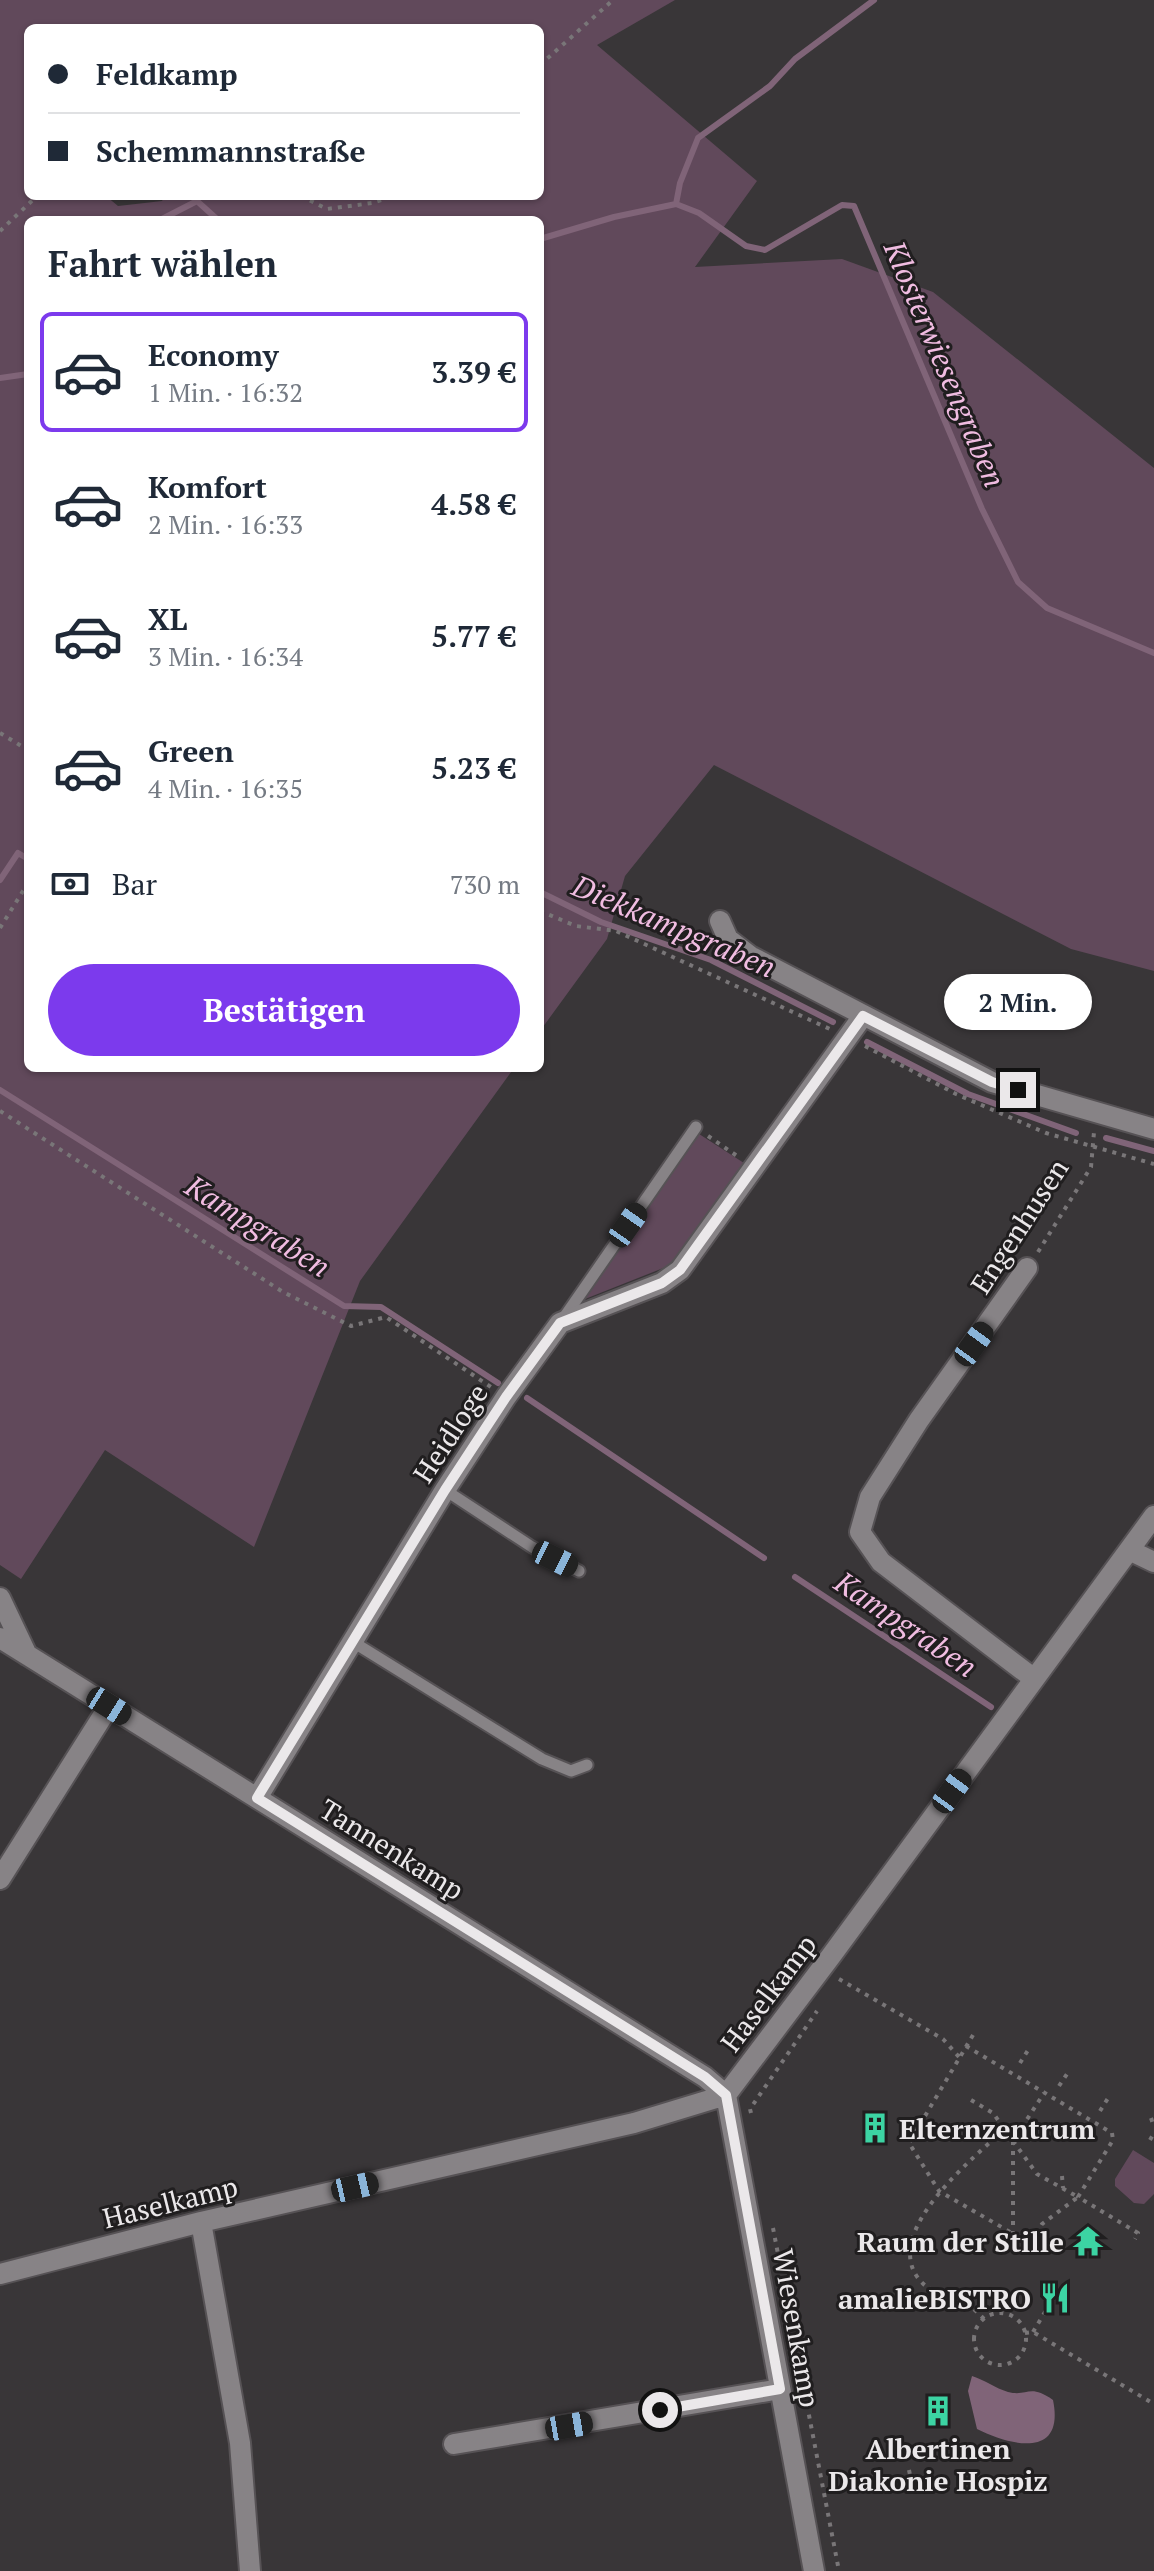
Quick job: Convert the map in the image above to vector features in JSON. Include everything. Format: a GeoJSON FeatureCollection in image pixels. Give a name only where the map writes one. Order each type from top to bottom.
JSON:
{"type":"FeatureCollection","features":[{"type":"Feature","properties":{"kind":"street"},"geometry":{"type":"LineString","coordinates":[[720,921],[728,939],[750,956],[992,1082],[1154,1129]]}},
{"type":"Feature","properties":{"kind":"street"},"geometry":{"type":"LineString","coordinates":[[560,1323],[662,1283],[680,1270],[863,1016]]}},
{"type":"Feature","properties":{"kind":"street","name":"Engenhusen"},"geometry":{"type":"LineString","coordinates":[[1027,1268],[919,1420],[870,1497],[860,1532],[881,1562],[1033,1678]]}},
{"type":"Feature","properties":{"kind":"street","name":"Heidloge"},"geometry":{"type":"LineString","coordinates":[[257,1798],[445,1490],[506,1397],[560,1323]]}},
{"type":"Feature","properties":{"kind":"street","name":"Haselkamp"},"geometry":{"type":"LineString","coordinates":[[0,2274],[201,2222],[634,2123],[726,2095],[1154,1516]]}},
{"type":"Feature","properties":{"kind":"street"},"geometry":{"type":"LineString","coordinates":[[1129,1550],[1154,1562]]}},
{"type":"Feature","properties":{"kind":"street"},"geometry":{"type":"LineString","coordinates":[[0,1598],[27,1655]]}},
{"type":"Feature","properties":{"kind":"street","name":"Tannenkamp"},"geometry":{"type":"LineString","coordinates":[[0,1638],[705,2077],[726,2095]]}},
{"type":"Feature","properties":{"kind":"street"},"geometry":{"type":"LineString","coordinates":[[0,1879],[109,1706]]}},
{"type":"Feature","properties":{"kind":"street","name":"Wiesenkamp"},"geometry":{"type":"LineString","coordinates":[[726,2095],[814,2571]]}},
{"type":"Feature","properties":{"kind":"street"},"geometry":{"type":"LineString","coordinates":[[201,2222],[240,2443],[250,2571]]}},
{"type":"Feature","properties":{"kind":"street"},"geometry":{"type":"LineString","coordinates":[[454,2444],[780,2389]]}},
{"type":"Feature","properties":{"kind":"lane"},"geometry":{"type":"LineString","coordinates":[[560,1323],[696,1127]]}},
{"type":"Feature","properties":{"kind":"lane"},"geometry":{"type":"LineString","coordinates":[[445,1490],[532,1547],[579,1571]]}},
{"type":"Feature","properties":{"kind":"lane"},"geometry":{"type":"LineString","coordinates":[[353,1642],[542,1759],[571,1771],[587,1765]]}},
{"type":"Feature","properties":{"kind":"path"},"geometry":{"type":"LineString","coordinates":[[544,61],[613,0]]}},
{"type":"Feature","properties":{"kind":"path"},"geometry":{"type":"LineString","coordinates":[[0,231],[33,200]]}},
{"type":"Feature","properties":{"kind":"path"},"geometry":{"type":"LineString","coordinates":[[309,200],[327,209],[381,200]]}},
{"type":"Feature","properties":{"kind":"path"},"geometry":{"type":"LineString","coordinates":[[0,733],[24,748]]}},
{"type":"Feature","properties":{"kind":"path"},"geometry":{"type":"LineString","coordinates":[[0,928],[24,889]]}},
{"type":"Feature","properties":{"kind":"path"},"geometry":{"type":"LineString","coordinates":[[544,913],[576,926],[616,931],[849,1038],[956,1094],[1046,1133],[1154,1164]]}},
{"type":"Feature","properties":{"kind":"path"},"geometry":{"type":"LineString","coordinates":[[0,1111],[283,1292],[351,1326],[386,1317],[506,1397]]}},
{"type":"Feature","properties":{"kind":"path","name":"Engenhusen"},"geometry":{"type":"LineString","coordinates":[[1027,1268],[1091,1167],[1096,1114]]}},
{"type":"Feature","properties":{"kind":"path"},"geometry":{"type":"LineString","coordinates":[[696,1127],[754,1167]]}},
{"type":"Feature","properties":{"kind":"path"},"geometry":{"type":"LineString","coordinates":[[839,1979],[943,2039],[959,2057]]}},
{"type":"Feature","properties":{"kind":"path"},"geometry":{"type":"LineString","coordinates":[[753,2125],[750,2109],[821,2005]]}},
{"type":"Feature","properties":{"kind":"path"},"geometry":{"type":"LineString","coordinates":[[966,2046],[1112,2133],[1113,2140],[1078,2197],[1042,2224],[1031,2244],[939,2191],[907,2141],[959,2057],[966,2046],[973,2035]]}},
{"type":"Feature","properties":{"kind":"path"},"geometry":{"type":"LineString","coordinates":[[1020,2063],[1030,2047]]}},
{"type":"Feature","properties":{"kind":"path"},"geometry":{"type":"LineString","coordinates":[[1059,2086],[1069,2071]]}},
{"type":"Feature","properties":{"kind":"path"},"geometry":{"type":"LineString","coordinates":[[1013,2234],[1013,2141],[1044,2093]]}},
{"type":"Feature","properties":{"kind":"path"},"geometry":{"type":"LineString","coordinates":[[1100,2111],[1110,2095]]}},
{"type":"Feature","properties":{"kind":"path"},"geometry":{"type":"LineString","coordinates":[[971,2100],[993,2113],[1037,2174],[1138,2233],[1135,2239]]}},
{"type":"Feature","properties":{"kind":"path"},"geometry":{"type":"LineString","coordinates":[[1150,2140],[1154,2130],[1151,2118]]}},
{"type":"Feature","properties":{"kind":"path"},"geometry":{"type":"LineString","coordinates":[[984,2319],[959,2296],[937,2294],[919,2280],[911,2265],[911,2240],[939,2191],[1004,2130]]}},
{"type":"Feature","properties":{"kind":"path"},"geometry":{"type":"LineString","coordinates":[[1062,2176],[1063,2188]]}},
{"type":"Feature","properties":{"kind":"path"},"geometry":{"type":"LineString","coordinates":[[771,2218],[839,2571]]}},
{"type":"Feature","properties":{"kind":"path"},"geometry":{"type":"LineString","coordinates":[[1019,2247],[1024,2240]]}},
{"type":"Feature","properties":{"kind":"path"},"geometry":{"type":"LineString","coordinates":[[1033,2332],[1048,2307]]}},
{"type":"Feature","properties":{"kind":"path"},"geometry":{"type":"LineString","coordinates":[[992,2315],[1008,2315],[1022,2325],[1025,2333],[1026,2341],[1020,2357],[1005,2365],[996,2365],[981,2357],[974,2342],[978,2325],[992,2315]]}},
{"type":"Feature","properties":{"kind":"path"},"geometry":{"type":"LineString","coordinates":[[1025,2333],[1033,2332],[1154,2404]]}},
{"type":"Feature","properties":{"kind":"path"},"geometry":{"type":"LineString","coordinates":[[909,2470],[911,2480]]}},
{"type":"Feature","properties":{"kind":"shaded area"},"geometry":{"type":"Polygon","coordinates":[[[0,0],[675,0],[597,45],[757,181],[695,267],[842,259],[933,292],[1154,468],[1154,971],[1071,949],[714,765],[625,876],[607,939],[544,1026],[544,216],[24,216],[24,1072],[511,1072],[360,1281],[254,1547],[105,1450],[21,1579],[0,1565],[0,0]]]}},
{"type":"Feature","properties":{"kind":"shaded area"},"geometry":{"type":"Polygon","coordinates":[[[696,1132],[747,1165],[681,1261],[580,1301],[696,1132]]]}},
{"type":"Feature","properties":{"kind":"shaded area"},"geometry":{"type":"Polygon","coordinates":[[[1133,2150],[1154,2163],[1154,2194],[1144,2204],[1134,2203],[1115,2186],[1115,2179],[1133,2150]]]}},
{"type":"Feature","properties":{"kind":"shaded area"},"geometry":{"type":"Polygon","coordinates":[[[972,2376],[1008,2392],[1039,2392],[1053,2400],[1055,2419],[1051,2432],[1043,2440],[1019,2443],[977,2429],[968,2391],[972,2376]]]}},
{"type":"Feature","properties":{"kind":"waterway"},"geometry":{"type":"LineString","coordinates":[[676,204],[680,183],[698,138],[770,86],[795,59],[874,0]]}},
{"type":"Feature","properties":{"kind":"waterway"},"geometry":{"type":"LineString","coordinates":[[168,216],[197,201],[214,216]]}},
{"type":"Feature","properties":{"kind":"waterway","name":"Klosterwiesengraben"},"geometry":{"type":"LineString","coordinates":[[676,204],[699,213],[746,246],[765,250],[842,205],[854,206],[982,509],[1018,582],[1047,608],[1154,653]]}},
{"type":"Feature","properties":{"kind":"waterway"},"geometry":{"type":"LineString","coordinates":[[544,238],[614,217],[676,204]]}},
{"type":"Feature","properties":{"kind":"waterway"},"geometry":{"type":"LineString","coordinates":[[0,378],[24,375]]}},
{"type":"Feature","properties":{"kind":"waterway","name":"Diekkampgraben"},"geometry":{"type":"LineString","coordinates":[[0,880],[18,853],[24,857]]}},
{"type":"Feature","properties":{"kind":"waterway","name":"Diekkampgraben"},"geometry":{"type":"LineString","coordinates":[[544,894],[601,922],[711,960],[833,1022]]}},
{"type":"Feature","properties":{"kind":"waterway","name":"Diekkampgraben"},"geometry":{"type":"LineString","coordinates":[[867,1042],[968,1094],[1076,1133]]}},
{"type":"Feature","properties":{"kind":"waterway","name":"Kampgraben"},"geometry":{"type":"LineString","coordinates":[[0,1090],[344,1306],[381,1307],[498,1383]]}},
{"type":"Feature","properties":{"kind":"waterway","name":"Diekkampgraben"},"geometry":{"type":"LineString","coordinates":[[1106,1138],[1154,1151]]}},
{"type":"Feature","properties":{"kind":"waterway","name":"Kampgraben"},"geometry":{"type":"LineString","coordinates":[[527,1398],[764,1558]]}},
{"type":"Feature","properties":{"kind":"waterway","name":"Kampgraben"},"geometry":{"type":"LineString","coordinates":[[795,1577],[991,1707]]}},
{"type":"Feature","properties":{"kind":"place","name":"Elternzentrum"},"geometry":{"type":"Point","coordinates":[875,2128]}},
{"type":"Feature","properties":{"kind":"place","name":"Raum der Stille"},"geometry":{"type":"Point","coordinates":[1088,2241]}},
{"type":"Feature","properties":{"kind":"place","name":"amalieBISTRO"},"geometry":{"type":"Point","coordinates":[1055,2298]}},
{"type":"Feature","properties":{"kind":"place","name":"Albertinen Diakonie Hospiz"},"geometry":{"type":"Point","coordinates":[938,2411]}},
{"type":"Feature","properties":{"kind":"route"},"geometry":{"type":"LineString","coordinates":[[660,2410],[780,2389],[726,2095],[705,2077],[257,1798],[445,1490],[506,1397],[560,1323],[662,1283],[680,1270],[863,1016],[992,1082],[1018,1090]]}}]}
